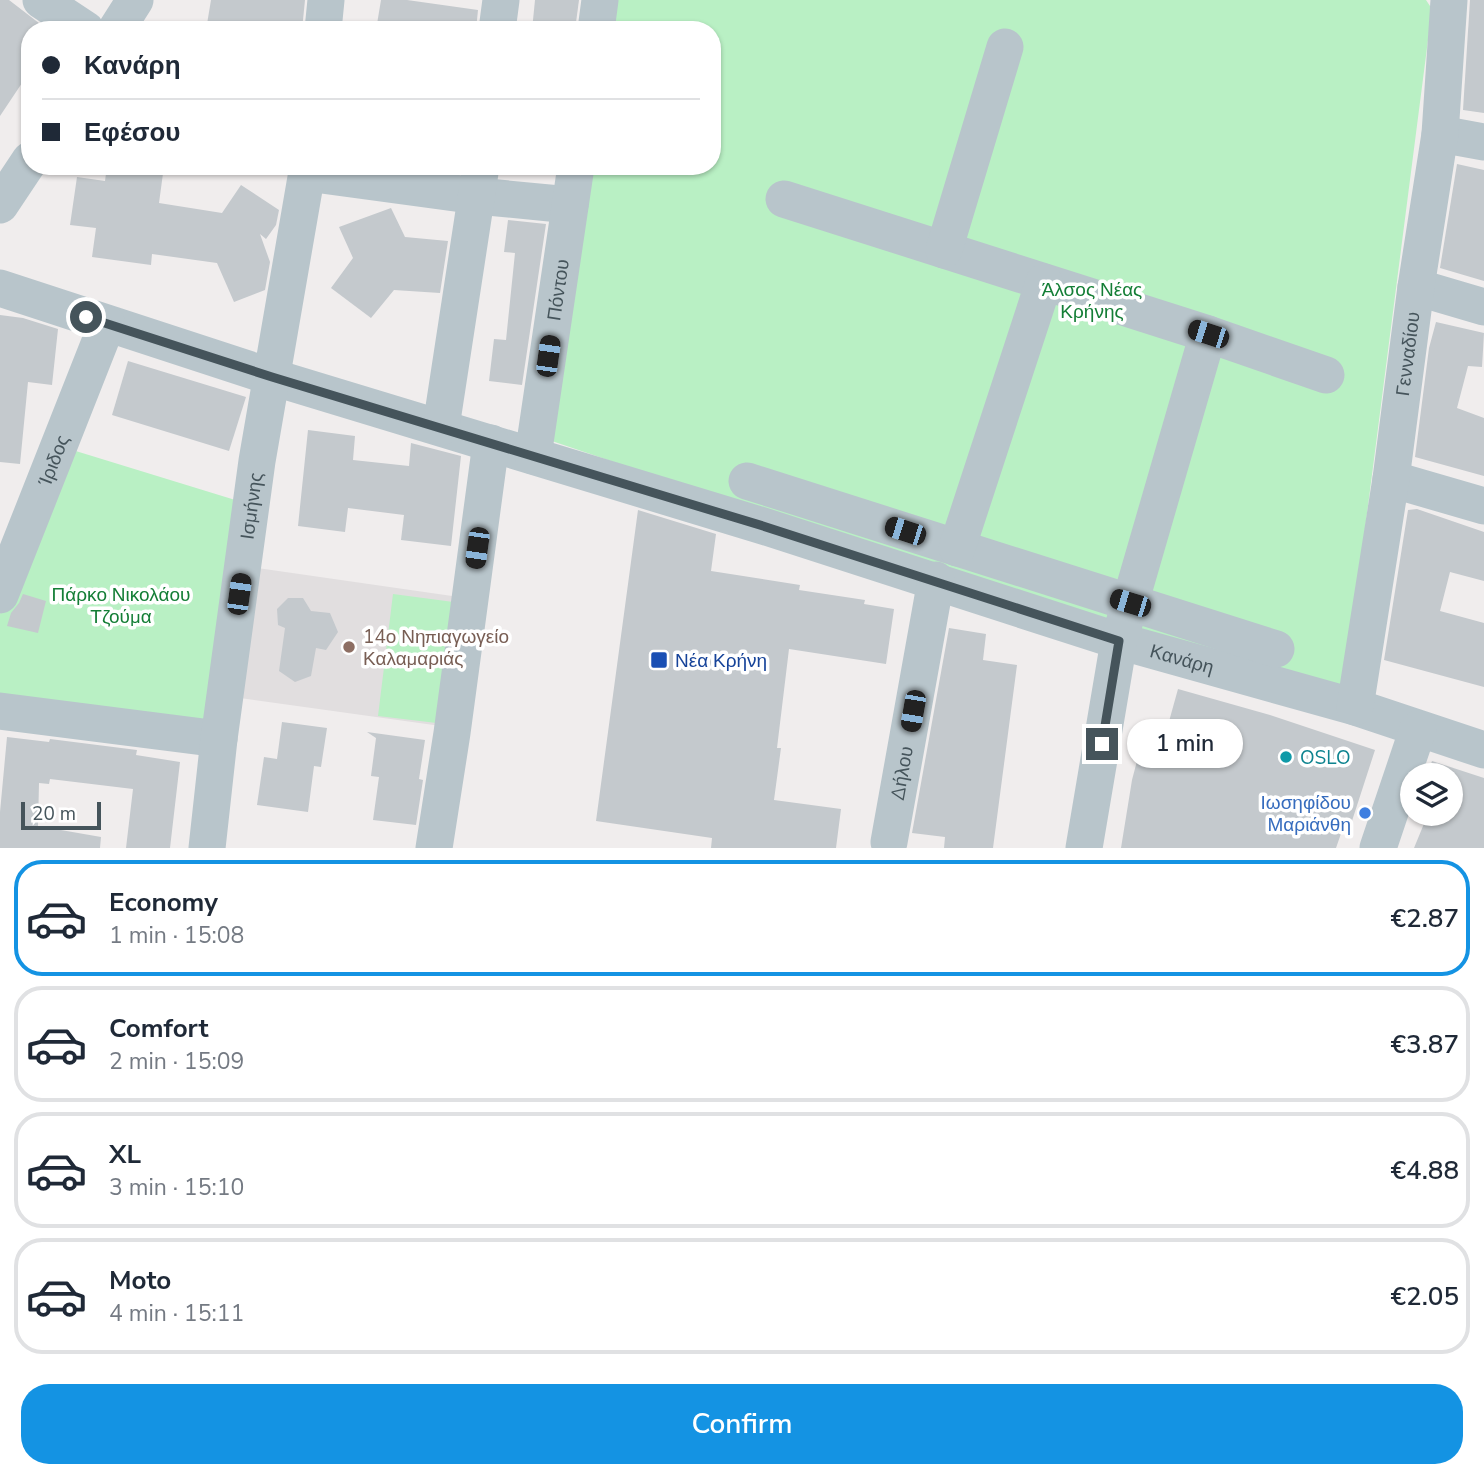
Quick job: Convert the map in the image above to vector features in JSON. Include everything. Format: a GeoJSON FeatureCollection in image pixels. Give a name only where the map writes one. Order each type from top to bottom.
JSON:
{"type":"FeatureCollection","features":[{"type":"Feature","properties":{"kind":"street"},"geometry":{"type":"LineString","coordinates":[[41,0],[72,21]]}},
{"type":"Feature","properties":{"kind":"street"},"geometry":{"type":"LineString","coordinates":[[122,21],[135,0]]}},
{"type":"Feature","properties":{"kind":"street"},"geometry":{"type":"LineString","coordinates":[[324,21],[326,0]]}},
{"type":"Feature","properties":{"kind":"street"},"geometry":{"type":"LineString","coordinates":[[498,21],[501,0]]}},
{"type":"Feature","properties":{"kind":"street"},"geometry":{"type":"LineString","coordinates":[[597,21],[600,0]]}},
{"type":"Feature","properties":{"kind":"street","name":"Γενναδίου"},"geometry":{"type":"LineString","coordinates":[[1355,707],[1391,479],[1416,287],[1440,134],[1449,0]]}},
{"type":"Feature","properties":{"kind":"street"},"geometry":{"type":"LineString","coordinates":[[944,250],[1004,47]]}},
{"type":"Feature","properties":{"kind":"street"},"geometry":{"type":"LineString","coordinates":[[1440,134],[1484,142]]}},
{"type":"Feature","properties":{"kind":"street"},"geometry":{"type":"LineString","coordinates":[[0,205],[18,160]]}},
{"type":"Feature","properties":{"kind":"street","name":"Ισμήνης"},"geometry":{"type":"LineString","coordinates":[[206,848],[257,461],[306,175]]}},
{"type":"Feature","properties":{"kind":"street"},"geometry":{"type":"LineString","coordinates":[[385,175],[479,181],[570,205]]}},
{"type":"Feature","properties":{"kind":"street","name":"Πόντου"},"geometry":{"type":"LineString","coordinates":[[533,456],[575,175]]}},
{"type":"Feature","properties":{"kind":"street"},"geometry":{"type":"LineString","coordinates":[[441,427],[479,181]]}},
{"type":"Feature","properties":{"kind":"street"},"geometry":{"type":"LineString","coordinates":[[783,199],[1208,334],[1326,375]]}},
{"type":"Feature","properties":{"kind":"street"},"geometry":{"type":"LineString","coordinates":[[957,548],[1044,282]]}},
{"type":"Feature","properties":{"kind":"street"},"geometry":{"type":"LineString","coordinates":[[1416,287],[1484,307]]}},
{"type":"Feature","properties":{"kind":"street","name":"Κανάρη"},"geometry":{"type":"LineString","coordinates":[[0,288],[272,377],[936,580],[1119,641],[1355,707],[1484,751]]}},
{"type":"Feature","properties":{"kind":"street","name":"Ίριδος"},"geometry":{"type":"LineString","coordinates":[[0,595],[107,324]]}},
{"type":"Feature","properties":{"kind":"street"},"geometry":{"type":"LineString","coordinates":[[1084,848],[1119,641],[1208,334]]}},
{"type":"Feature","properties":{"kind":"street"},"geometry":{"type":"LineString","coordinates":[[434,848],[491,443]]}},
{"type":"Feature","properties":{"kind":"street"},"geometry":{"type":"LineString","coordinates":[[1391,479],[1484,506]]}},
{"type":"Feature","properties":{"kind":"street"},"geometry":{"type":"LineString","coordinates":[[747,481],[1276,649]]}},
{"type":"Feature","properties":{"kind":"street","name":"Δήλου"},"geometry":{"type":"LineString","coordinates":[[889,842],[936,580]]}},
{"type":"Feature","properties":{"kind":"street"},"geometry":{"type":"LineString","coordinates":[[0,711],[219,739]]}},
{"type":"Feature","properties":{"kind":"street"},"geometry":{"type":"LineString","coordinates":[[1378,848],[1418,729]]}},
{"type":"Feature","properties":{"kind":"shaded area","name":"14ο Νηπιαγωγείο Καλαμαριάς"},"geometry":{"type":"Polygon","coordinates":[[[251,567],[466,598],[448,727],[233,697],[251,567]]]}},
{"type":"Feature","properties":{"kind":"green space","name":"Άλσος Νέας Κρήνης"},"geometry":{"type":"Polygon","coordinates":[[[608,0],[1426,0],[1432,9],[1344,692],[726,500],[546,439],[581,175],[721,175],[721,21],[604,21],[608,0]]]}},
{"type":"Feature","properties":{"kind":"green space","name":"Πάρκο Νικολάου Τζούμα"},"geometry":{"type":"Polygon","coordinates":[[[66,448],[245,503],[210,724],[0,701],[0,614],[66,448]]]}},
{"type":"Feature","properties":{"kind":"green space"},"geometry":{"type":"Polygon","coordinates":[[[393,594],[461,603],[445,724],[378,716],[393,594]]]}},
{"type":"Feature","properties":{"kind":"building"},"geometry":{"type":"Polygon","coordinates":[[[0,0],[9,0],[36,21],[21,21],[21,84],[0,116],[0,0]]]}},
{"type":"Feature","properties":{"kind":"building"},"geometry":{"type":"Polygon","coordinates":[[[211,0],[305,0],[303,21],[208,21],[211,0]]]}},
{"type":"Feature","properties":{"kind":"building"},"geometry":{"type":"Polygon","coordinates":[[[381,0],[407,0],[478,10],[477,21],[378,21],[381,0]]]}},
{"type":"Feature","properties":{"kind":"building"},"geometry":{"type":"Polygon","coordinates":[[[535,0],[579,0],[576,21],[533,21],[535,0]]]}},
{"type":"Feature","properties":{"kind":"building"},"geometry":{"type":"Polygon","coordinates":[[[1470,0],[1484,0],[1484,113],[1463,110],[1470,0]]]}},
{"type":"Feature","properties":{"kind":"building"},"geometry":{"type":"Polygon","coordinates":[[[1457,164],[1484,170],[1484,281],[1440,268],[1457,164]]]}},
{"type":"Feature","properties":{"kind":"building"},"geometry":{"type":"Polygon","coordinates":[[[106,175],[163,175],[159,203],[222,213],[241,185],[279,210],[276,225],[266,239],[260,234],[270,262],[265,290],[234,302],[217,263],[152,254],[151,265],[92,257],[96,228],[70,225],[77,177],[105,181],[106,175]]]}},
{"type":"Feature","properties":{"kind":"building"},"geometry":{"type":"Polygon","coordinates":[[[391,208],[405,237],[448,241],[440,293],[394,290],[371,318],[331,288],[353,258],[339,227],[391,208]]]}},
{"type":"Feature","properties":{"kind":"building"},"geometry":{"type":"Polygon","coordinates":[[[508,220],[546,224],[522,385],[489,381],[494,339],[506,340],[515,253],[504,252],[508,220]]]}},
{"type":"Feature","properties":{"kind":"building"},"geometry":{"type":"Polygon","coordinates":[[[0,315],[23,318],[58,329],[52,385],[28,382],[20,464],[0,462],[0,315]]]}},
{"type":"Feature","properties":{"kind":"building"},"geometry":{"type":"Polygon","coordinates":[[[1436,322],[1484,333],[1482,367],[1468,366],[1457,408],[1484,418],[1484,476],[1415,457],[1429,348],[1436,322]]]}},
{"type":"Feature","properties":{"kind":"building"},"geometry":{"type":"Polygon","coordinates":[[[128,361],[246,397],[229,451],[112,415],[128,361]]]}},
{"type":"Feature","properties":{"kind":"building"},"geometry":{"type":"Polygon","coordinates":[[[308,430],[355,436],[353,460],[409,466],[411,443],[461,456],[451,546],[401,540],[404,515],[348,508],[345,532],[298,526],[308,430]]]}},
{"type":"Feature","properties":{"kind":"building"},"geometry":{"type":"Polygon","coordinates":[[[1417,509],[1484,532],[1484,581],[1450,572],[1440,611],[1484,623],[1484,687],[1384,660],[1408,510],[1417,509]]]}},
{"type":"Feature","properties":{"kind":"building"},"geometry":{"type":"Polygon","coordinates":[[[638,510],[716,534],[711,571],[800,585],[799,590],[865,600],[864,604],[894,609],[886,664],[789,649],[777,748],[781,748],[774,800],[841,809],[836,848],[711,848],[712,838],[596,821],[638,510]]]}},
{"type":"Feature","properties":{"kind":"building"},"geometry":{"type":"Polygon","coordinates":[[[23,594],[46,601],[38,633],[7,626],[11,613],[23,594]]]}},
{"type":"Feature","properties":{"kind":"building"},"geometry":{"type":"Polygon","coordinates":[[[288,598],[303,598],[311,611],[330,613],[338,632],[326,650],[316,648],[311,676],[295,682],[279,671],[285,628],[278,625],[277,609],[288,598]]]}},
{"type":"Feature","properties":{"kind":"building"},"geometry":{"type":"Polygon","coordinates":[[[949,628],[986,634],[983,660],[1017,665],[993,848],[944,848],[945,837],[912,833],[949,628]]]}},
{"type":"Feature","properties":{"kind":"building"},"geometry":{"type":"Polygon","coordinates":[[[1178,689],[1270,715],[1375,750],[1351,824],[1345,822],[1336,848],[1121,848],[1132,780],[1143,738],[1163,743],[1178,689]]]}},
{"type":"Feature","properties":{"kind":"building"},"geometry":{"type":"Polygon","coordinates":[[[282,722],[327,728],[321,767],[314,766],[308,812],[257,805],[264,757],[277,759],[282,722]]]}},
{"type":"Feature","properties":{"kind":"building"},"geometry":{"type":"Polygon","coordinates":[[[367,732],[425,740],[419,779],[423,780],[416,825],[373,820],[379,777],[371,776],[376,738],[367,732]]]}},
{"type":"Feature","properties":{"kind":"building"},"geometry":{"type":"Polygon","coordinates":[[[7,737],[49,742],[50,739],[137,750],[136,755],[180,762],[170,848],[126,848],[133,789],[50,779],[49,784],[39,783],[38,826],[101,837],[100,848],[0,848],[0,812],[7,737]]]}},
{"type":"Feature","properties":{"kind":"building"},"geometry":{"type":"Polygon","coordinates":[[[1463,771],[1484,778],[1484,848],[1414,848],[1423,826],[1463,826],[1463,771]]]}},
{"type":"Feature","properties":{"kind":"place","name":"14ο Νηπιαγωγείο Καλαμαριάς"},"geometry":{"type":"Point","coordinates":[349,647]}},
{"type":"Feature","properties":{"kind":"place","name":"Νέα Κρήνη"},"geometry":{"type":"Point","coordinates":[659,660]}},
{"type":"Feature","properties":{"kind":"place","name":"OSLO"},"geometry":{"type":"Point","coordinates":[1286,757]}},
{"type":"Feature","properties":{"kind":"place","name":"Ιωσηφίδου Μαριάνθη"},"geometry":{"type":"Point","coordinates":[1365,813]}},
{"type":"Feature","properties":{"kind":"route"},"geometry":{"type":"LineString","coordinates":[[86,317],[272,377],[936,580],[1119,641],[1102,744]]}}]}
